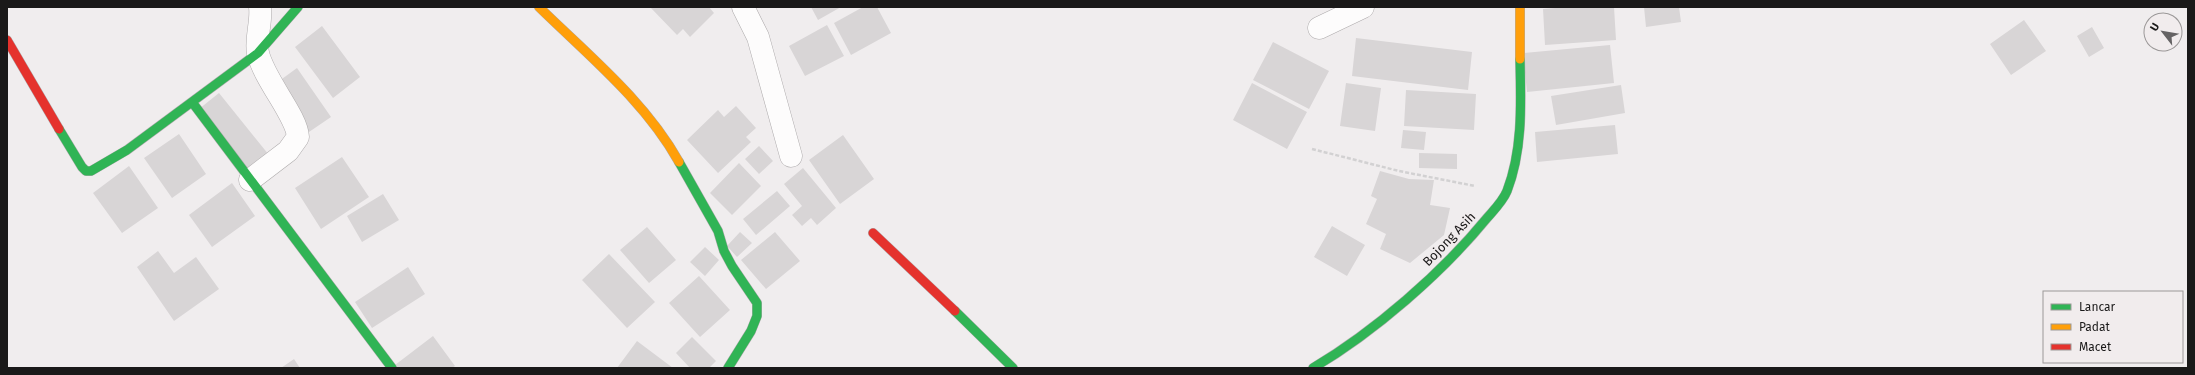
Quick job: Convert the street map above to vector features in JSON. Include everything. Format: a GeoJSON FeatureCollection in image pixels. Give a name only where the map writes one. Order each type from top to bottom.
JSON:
{"type":"FeatureCollection","features":[{"type":"Feature","properties":{"kind":"street"},"geometry":{"type":"LineString","coordinates":[[250,180],[288,151],[298,137],[297,128],[270,84],[258,53],[260,7]]}},
{"type":"Feature","properties":{"kind":"street"},"geometry":{"type":"LineString","coordinates":[[7,40],[82,167],[86,171],[96,169],[127,150],[258,53],[298,7]]}},
{"type":"Feature","properties":{"kind":"street"},"geometry":{"type":"LineString","coordinates":[[539,7],[640,106],[660,131],[676,156],[718,231],[724,251],[732,266],[757,303],[757,316],[752,331],[728,368]]}},
{"type":"Feature","properties":{"kind":"street"},"geometry":{"type":"LineString","coordinates":[[743,7],[758,37],[791,156]]}},
{"type":"Feature","properties":{"kind":"street"},"geometry":{"type":"LineString","coordinates":[[1320,28],[1363,7]]}},
{"type":"Feature","properties":{"kind":"street","name":"Bojong Asih"},"geometry":{"type":"LineString","coordinates":[[1313,368],[1338,354],[1380,322],[1476,232],[1507,192],[1517,149],[1521,82],[1520,7]]}},
{"type":"Feature","properties":{"kind":"street"},"geometry":{"type":"LineString","coordinates":[[192,102],[392,368]]}},
{"type":"Feature","properties":{"kind":"street"},"geometry":{"type":"LineString","coordinates":[[873,233],[999,352],[1013,368]]}},
{"type":"Feature","properties":{"kind":"path"},"geometry":{"type":"LineString","coordinates":[[1312,149],[1399,171],[1507,192]]}},
{"type":"Feature","properties":{"kind":"building"},"geometry":{"type":"Polygon","coordinates":[[[650,7],[709,7],[714,13],[690,37],[683,29],[677,35],[650,7]]]}},
{"type":"Feature","properties":{"kind":"building"},"geometry":{"type":"Polygon","coordinates":[[[811,7],[841,7],[818,20],[811,7]]]}},
{"type":"Feature","properties":{"kind":"building"},"geometry":{"type":"Polygon","coordinates":[[[863,7],[877,7],[891,33],[851,55],[834,23],[863,7]]]}},
{"type":"Feature","properties":{"kind":"building"},"geometry":{"type":"Polygon","coordinates":[[[1567,7],[1614,7],[1616,40],[1545,45],[1543,9],[1567,7]]]}},
{"type":"Feature","properties":{"kind":"building"},"geometry":{"type":"Polygon","coordinates":[[[1644,7],[1679,7],[1681,22],[1646,27],[1644,7]]]}},
{"type":"Feature","properties":{"kind":"building"},"geometry":{"type":"Polygon","coordinates":[[[2024,20],[2046,51],[2011,75],[1990,44],[2024,20]]]}},
{"type":"Feature","properties":{"kind":"building"},"geometry":{"type":"Polygon","coordinates":[[[827,25],[844,56],[805,76],[789,46],[827,25]]]}},
{"type":"Feature","properties":{"kind":"building"},"geometry":{"type":"Polygon","coordinates":[[[322,26],[360,77],[333,98],[295,47],[322,26]]]}},
{"type":"Feature","properties":{"kind":"building"},"geometry":{"type":"Polygon","coordinates":[[[2092,27],[2104,48],[2089,57],[2077,36],[2092,27]]]}},
{"type":"Feature","properties":{"kind":"building"},"geometry":{"type":"Polygon","coordinates":[[[1356,38],[1472,52],[1468,90],[1352,76],[1356,38]]]}},
{"type":"Feature","properties":{"kind":"building"},"geometry":{"type":"Polygon","coordinates":[[[1273,42],[1329,71],[1309,109],[1253,80],[1273,42]]]}},
{"type":"Feature","properties":{"kind":"building"},"geometry":{"type":"Polygon","coordinates":[[[1610,45],[1614,83],[1527,92],[1523,53],[1610,45]]]}},
{"type":"Feature","properties":{"kind":"building"},"geometry":{"type":"Polygon","coordinates":[[[297,68],[331,117],[309,132],[275,84],[297,68]]]}},
{"type":"Feature","properties":{"kind":"building"},"geometry":{"type":"Polygon","coordinates":[[[1252,83],[1307,112],[1287,149],[1233,120],[1252,83]]]}},
{"type":"Feature","properties":{"kind":"building"},"geometry":{"type":"Polygon","coordinates":[[[1346,83],[1381,88],[1375,131],[1340,126],[1346,83]]]}},
{"type":"Feature","properties":{"kind":"building"},"geometry":{"type":"Polygon","coordinates":[[[1621,85],[1625,113],[1556,125],[1551,96],[1621,85]]]}},
{"type":"Feature","properties":{"kind":"building"},"geometry":{"type":"Polygon","coordinates":[[[1406,90],[1476,94],[1474,130],[1404,126],[1406,90]]]}},
{"type":"Feature","properties":{"kind":"building"},"geometry":{"type":"Polygon","coordinates":[[[219,93],[269,155],[249,171],[199,109],[219,93]]]}},
{"type":"Feature","properties":{"kind":"building"},"geometry":{"type":"Polygon","coordinates":[[[736,106],[756,128],[746,137],[751,142],[718,173],[687,140],[718,110],[724,117],[736,106]]]}},
{"type":"Feature","properties":{"kind":"building"},"geometry":{"type":"Polygon","coordinates":[[[1615,125],[1618,154],[1537,162],[1535,132],[1615,125]]]}},
{"type":"Feature","properties":{"kind":"building"},"geometry":{"type":"Polygon","coordinates":[[[1403,130],[1426,132],[1424,150],[1401,148],[1403,130]]]}},
{"type":"Feature","properties":{"kind":"building"},"geometry":{"type":"Polygon","coordinates":[[[179,134],[206,174],[172,198],[144,158],[179,134]]]}},
{"type":"Feature","properties":{"kind":"building"},"geometry":{"type":"Polygon","coordinates":[[[843,135],[874,179],[840,204],[809,160],[843,135]]]}},
{"type":"Feature","properties":{"kind":"building"},"geometry":{"type":"Polygon","coordinates":[[[759,146],[773,161],[759,174],[745,159],[759,146]]]}},
{"type":"Feature","properties":{"kind":"building"},"geometry":{"type":"Polygon","coordinates":[[[1419,153],[1457,154],[1457,169],[1419,168],[1419,153]]]}},
{"type":"Feature","properties":{"kind":"building"},"geometry":{"type":"Polygon","coordinates":[[[342,157],[369,197],[321,229],[295,188],[342,157]]]}},
{"type":"Feature","properties":{"kind":"building"},"geometry":{"type":"Polygon","coordinates":[[[739,163],[761,186],[732,215],[710,193],[739,163]]]}},
{"type":"Feature","properties":{"kind":"building"},"geometry":{"type":"Polygon","coordinates":[[[129,166],[158,208],[122,233],[93,193],[129,166]]]}},
{"type":"Feature","properties":{"kind":"building"},"geometry":{"type":"Polygon","coordinates":[[[803,168],[836,208],[817,225],[811,218],[802,226],[792,215],[802,206],[784,184],[803,168]]]}},
{"type":"Feature","properties":{"kind":"building"},"geometry":{"type":"Polygon","coordinates":[[[1380,171],[1409,179],[1434,180],[1430,205],[1450,208],[1444,235],[1410,263],[1380,249],[1386,234],[1366,224],[1377,199],[1371,196],[1380,171]]]}},
{"type":"Feature","properties":{"kind":"building"},"geometry":{"type":"Polygon","coordinates":[[[232,183],[255,216],[212,247],[189,215],[232,183]]]}},
{"type":"Feature","properties":{"kind":"building"},"geometry":{"type":"Polygon","coordinates":[[[777,191],[790,206],[756,235],[743,219],[777,191]]]}},
{"type":"Feature","properties":{"kind":"building"},"geometry":{"type":"Polygon","coordinates":[[[383,194],[399,220],[362,242],[347,216],[383,194]]]}},
{"type":"Feature","properties":{"kind":"building"},"geometry":{"type":"Polygon","coordinates":[[[1332,226],[1365,245],[1347,276],[1314,257],[1332,226]]]}},
{"type":"Feature","properties":{"kind":"building"},"geometry":{"type":"Polygon","coordinates":[[[647,227],[676,260],[649,283],[620,250],[647,227]]]}},
{"type":"Feature","properties":{"kind":"building"},"geometry":{"type":"Polygon","coordinates":[[[740,232],[752,243],[737,257],[727,246],[740,232]]]}},
{"type":"Feature","properties":{"kind":"building"},"geometry":{"type":"Polygon","coordinates":[[[775,232],[800,261],[766,289],[741,260],[775,232]]]}},
{"type":"Feature","properties":{"kind":"building"},"geometry":{"type":"Polygon","coordinates":[[[705,247],[719,260],[705,276],[690,262],[705,247]]]}},
{"type":"Feature","properties":{"kind":"building"},"geometry":{"type":"Polygon","coordinates":[[[158,251],[174,273],[196,257],[219,289],[174,321],[137,267],[158,251]]]}},
{"type":"Feature","properties":{"kind":"building"},"geometry":{"type":"Polygon","coordinates":[[[609,254],[655,302],[627,328],[582,280],[609,254]]]}},
{"type":"Feature","properties":{"kind":"building"},"geometry":{"type":"Polygon","coordinates":[[[408,267],[425,294],[372,328],[355,302],[408,267]]]}},
{"type":"Feature","properties":{"kind":"building"},"geometry":{"type":"Polygon","coordinates":[[[699,276],[730,310],[700,337],[669,303],[699,276]]]}},
{"type":"Feature","properties":{"kind":"building"},"geometry":{"type":"Polygon","coordinates":[[[433,336],[455,366],[452,368],[397,368],[395,365],[433,336]]]}},
{"type":"Feature","properties":{"kind":"building"},"geometry":{"type":"Polygon","coordinates":[[[692,337],[716,361],[709,368],[690,368],[676,353],[692,337]]]}},
{"type":"Feature","properties":{"kind":"building"},"geometry":{"type":"Polygon","coordinates":[[[637,341],[673,368],[617,368],[637,341]]]}},
{"type":"Feature","properties":{"kind":"building"},"geometry":{"type":"Polygon","coordinates":[[[294,359],[300,368],[281,368],[294,359]]]}},
{"type":"Feature","properties":{"kind":"traffic: fast"},"geometry":{"type":"LineString","coordinates":[[59,129],[82,167],[86,171],[91,171],[127,150],[258,53],[298,7]]}},
{"type":"Feature","properties":{"kind":"traffic: fast"},"geometry":{"type":"LineString","coordinates":[[1313,368],[1360,337],[1406,300],[1469,239],[1503,198],[1512,175],[1518,143],[1521,109],[1520,59]]}},
{"type":"Feature","properties":{"kind":"traffic: fast"},"geometry":{"type":"LineString","coordinates":[[192,102],[392,368]]}},
{"type":"Feature","properties":{"kind":"traffic: fast"},"geometry":{"type":"LineString","coordinates":[[679,162],[718,231],[724,251],[732,266],[757,303],[757,316],[751,331],[728,368]]}},
{"type":"Feature","properties":{"kind":"traffic: fast"},"geometry":{"type":"LineString","coordinates":[[955,311],[1013,368]]}},
{"type":"Feature","properties":{"kind":"traffic: slow"},"geometry":{"type":"LineString","coordinates":[[539,7],[596,61],[633,99],[650,119],[679,162]]}},
{"type":"Feature","properties":{"kind":"traffic: slow"},"geometry":{"type":"LineString","coordinates":[[1520,7],[1520,59]]}},
{"type":"Feature","properties":{"kind":"traffic: jam"},"geometry":{"type":"LineString","coordinates":[[7,40],[59,129]]}},
{"type":"Feature","properties":{"kind":"traffic: jam"},"geometry":{"type":"LineString","coordinates":[[873,233],[955,311]]}}]}
